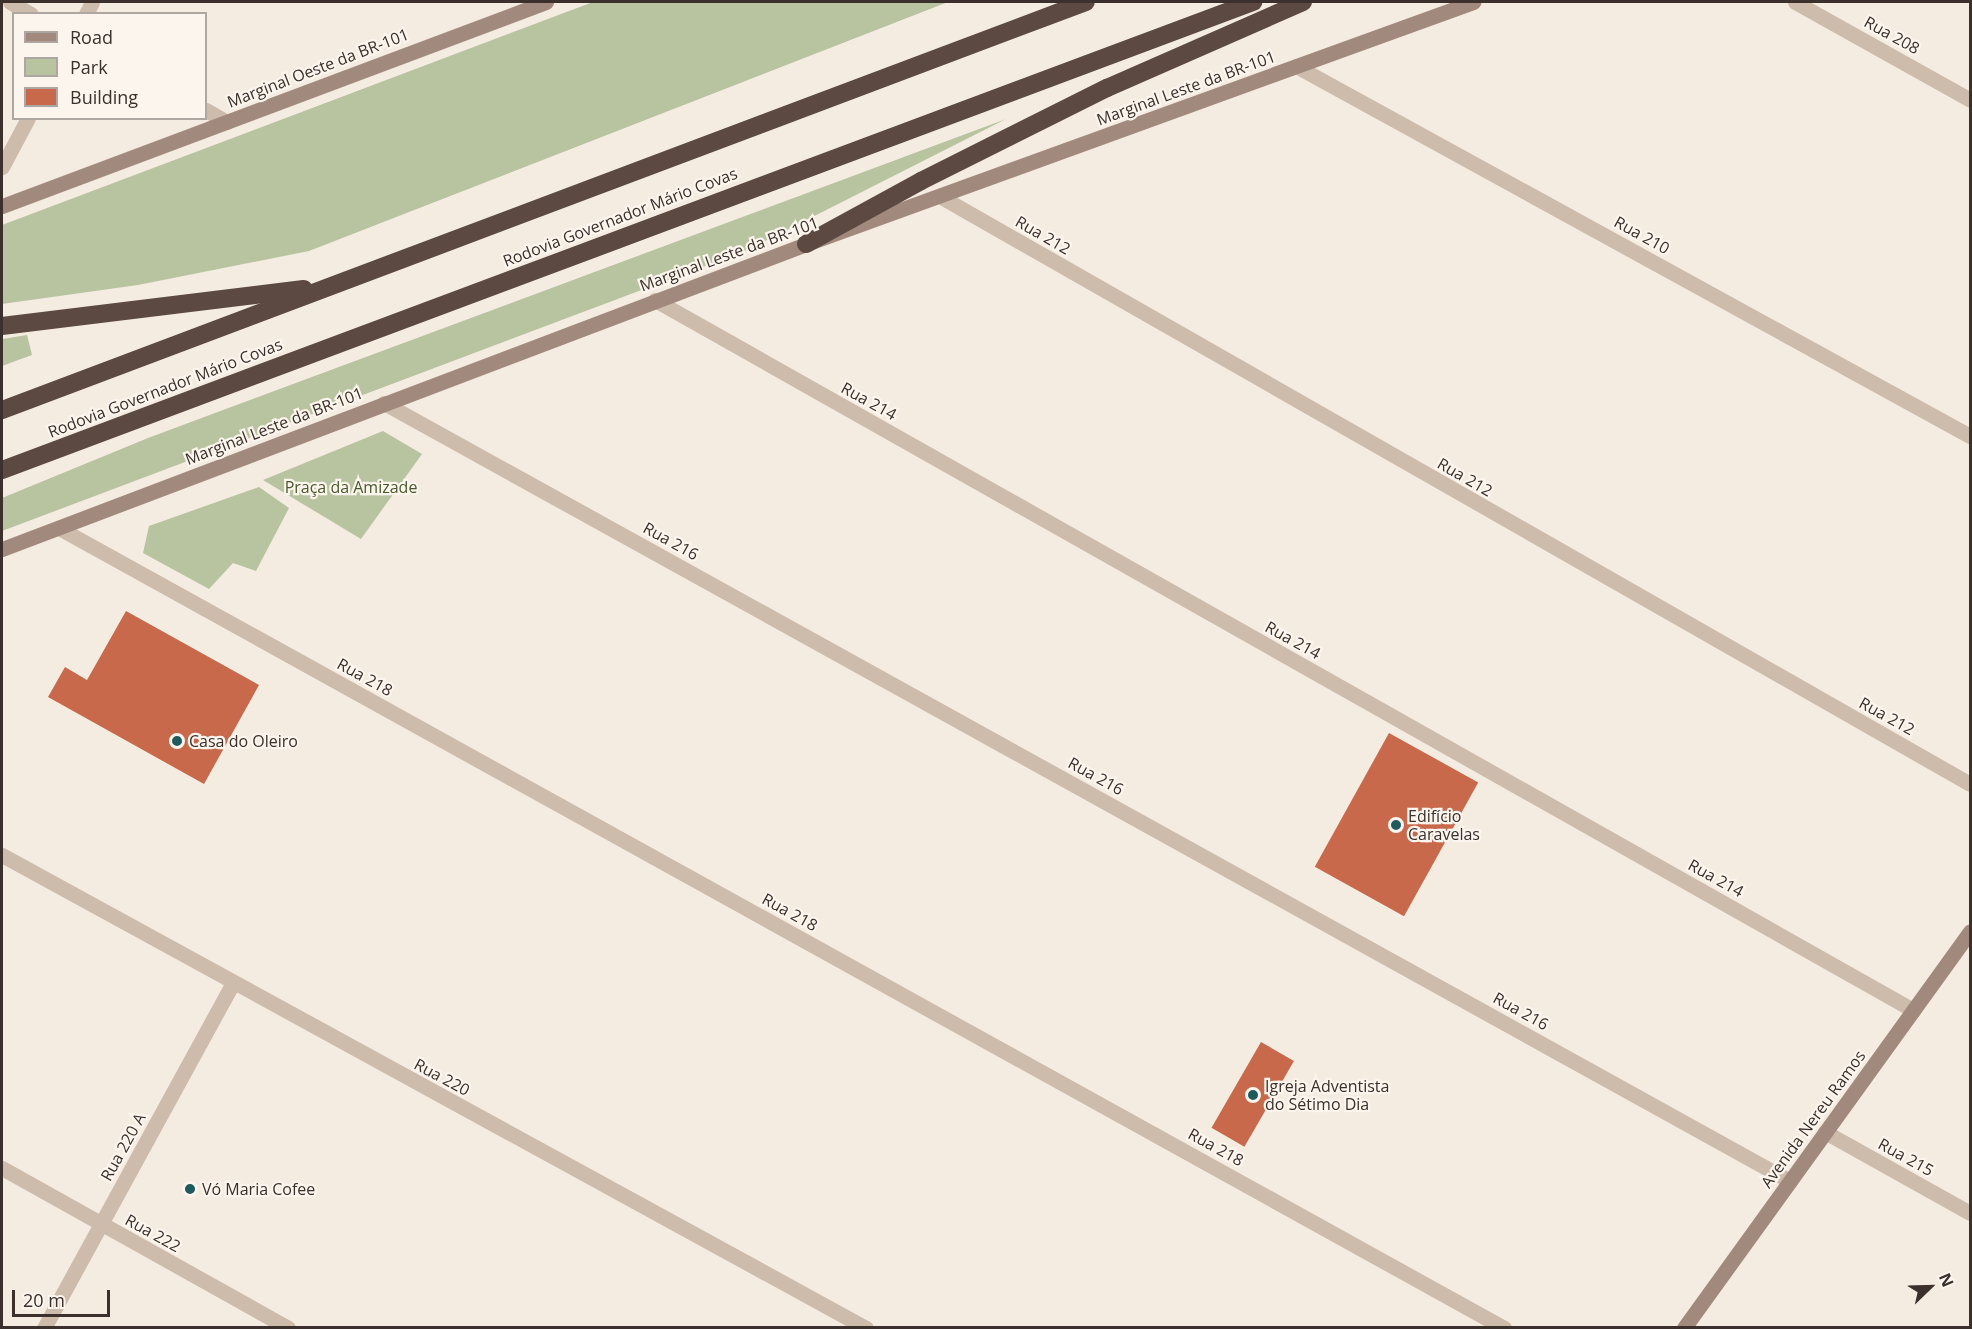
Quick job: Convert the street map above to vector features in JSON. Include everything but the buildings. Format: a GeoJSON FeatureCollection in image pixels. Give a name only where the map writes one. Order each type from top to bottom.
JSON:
{"type":"FeatureCollection","features":[{"type":"Feature","properties":{"kind":"highway"},"geometry":{"type":"LineString","coordinates":[[2,410],[1086,2]]}},
{"type":"Feature","properties":{"kind":"highway","name":"Rodovia Governador Mário Covas"},"geometry":{"type":"LineString","coordinates":[[2,470],[1253,2]]}},
{"type":"Feature","properties":{"kind":"highway"},"geometry":{"type":"LineString","coordinates":[[806,244],[921,181],[1107,88],[1303,2]]}},
{"type":"Feature","properties":{"kind":"highway"},"geometry":{"type":"LineString","coordinates":[[2,326],[333,286]]}},
{"type":"Feature","properties":{"kind":"main road","name":"Marginal Oeste da BR-101"},"geometry":{"type":"LineString","coordinates":[[2,206],[544,2]]}},
{"type":"Feature","properties":{"kind":"main road","name":"Marginal Leste da BR-101"},"geometry":{"type":"LineString","coordinates":[[2,549],[655,300],[806,244],[943,198],[1473,2]]}},
{"type":"Feature","properties":{"kind":"main road","name":"Avenida Nereu Ramos"},"geometry":{"type":"LineString","coordinates":[[1684,1328],[1971,931]]}},
{"type":"Feature","properties":{"kind":"street"},"geometry":{"type":"LineString","coordinates":[[10,2],[28,12]]}},
{"type":"Feature","properties":{"kind":"street","name":"Rua 208"},"geometry":{"type":"LineString","coordinates":[[1795,2],[1971,100]]}},
{"type":"Feature","properties":{"kind":"street","name":"Rua 210"},"geometry":{"type":"LineString","coordinates":[[1296,66],[1971,436]]}},
{"type":"Feature","properties":{"kind":"street"},"geometry":{"type":"LineString","coordinates":[[207,111],[226,122]]}},
{"type":"Feature","properties":{"kind":"street"},"geometry":{"type":"LineString","coordinates":[[2,167],[27,120]]}},
{"type":"Feature","properties":{"kind":"street","name":"Rua 212"},"geometry":{"type":"LineString","coordinates":[[943,198],[1971,784]]}},
{"type":"Feature","properties":{"kind":"street","name":"Rua 214"},"geometry":{"type":"LineString","coordinates":[[655,300],[1913,1010]]}},
{"type":"Feature","properties":{"kind":"street","name":"Rua 216"},"geometry":{"type":"LineString","coordinates":[[384,403],[1791,1180]]}},
{"type":"Feature","properties":{"kind":"street","name":"Rua 218"},"geometry":{"type":"LineString","coordinates":[[59,528],[1504,1328]]}},
{"type":"Feature","properties":{"kind":"street","name":"Rua 220"},"geometry":{"type":"LineString","coordinates":[[2,855],[232,984],[866,1328]]}},
{"type":"Feature","properties":{"kind":"street","name":"Rua 220 A"},"geometry":{"type":"LineString","coordinates":[[44,1328],[232,984]]}},
{"type":"Feature","properties":{"kind":"street","name":"Rua 215"},"geometry":{"type":"LineString","coordinates":[[1825,1132],[1971,1213]]}},
{"type":"Feature","properties":{"kind":"street","name":"Rua 222"},"geometry":{"type":"LineString","coordinates":[[2,1168],[288,1328]]}},
{"type":"Feature","properties":{"kind":"green space"},"geometry":{"type":"Polygon","coordinates":[[[593,2],[948,2],[309,251],[138,285],[2,304],[2,225],[593,2]]]}},
{"type":"Feature","properties":{"kind":"green space"},"geometry":{"type":"Polygon","coordinates":[[[1006,119],[745,251],[2,531],[2,498],[148,438],[1006,119]]]}},
{"type":"Feature","properties":{"kind":"green space"},"geometry":{"type":"Polygon","coordinates":[[[27,335],[32,355],[2,366],[2,339],[27,335]]]}},
{"type":"Feature","properties":{"kind":"green space","name":"Praça da Amizade"},"geometry":{"type":"Polygon","coordinates":[[[383,431],[422,454],[361,539],[263,480],[383,431]]]}},
{"type":"Feature","properties":{"kind":"green space"},"geometry":{"type":"Polygon","coordinates":[[[259,487],[289,508],[256,571],[233,563],[209,589],[143,553],[149,526],[259,487]]]}},
{"type":"Feature","properties":{"kind":"place","name":"Casa do Oleiro"},"geometry":{"type":"Point","coordinates":[177,741]}},
{"type":"Feature","properties":{"kind":"place","name":"Edifício Caravelas"},"geometry":{"type":"Point","coordinates":[1396,825]}},
{"type":"Feature","properties":{"kind":"place","name":"Igreja Adventista do Sétimo Dia"},"geometry":{"type":"Point","coordinates":[1253,1095]}},
{"type":"Feature","properties":{"kind":"place","name":"Vó Maria Cofee"},"geometry":{"type":"Point","coordinates":[190,1189]}}]}
